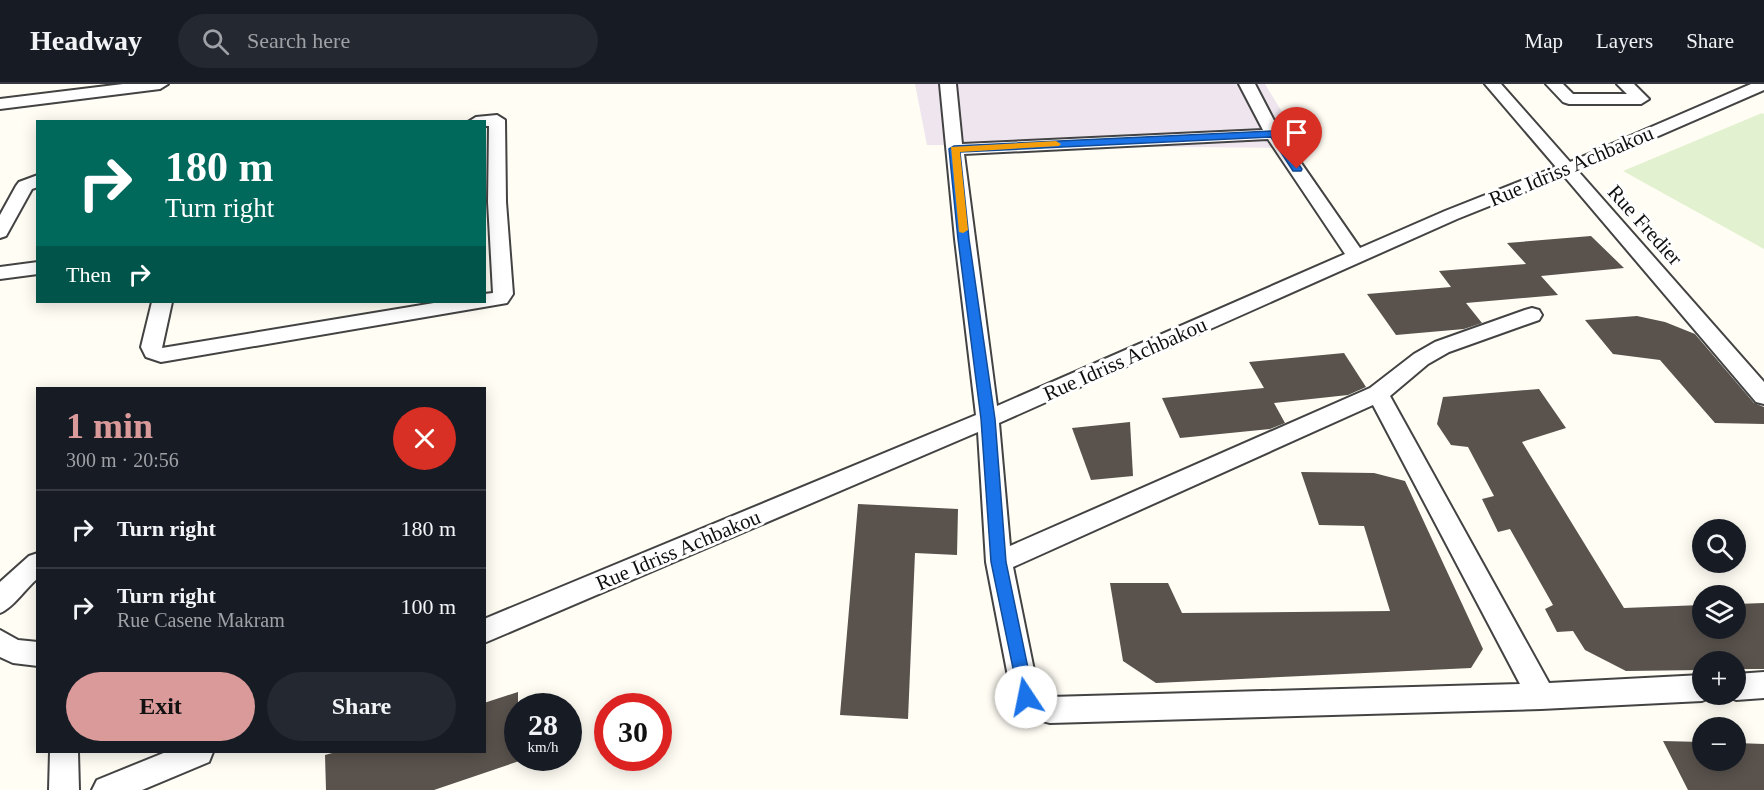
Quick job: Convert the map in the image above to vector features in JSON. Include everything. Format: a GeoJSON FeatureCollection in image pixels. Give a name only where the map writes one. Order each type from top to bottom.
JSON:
{"type":"FeatureCollection","features":[{"type":"Feature","properties":{"kind":"street"},"geometry":{"type":"LineString","coordinates":[[0,104],[160,84]]}},
{"type":"Feature","properties":{"kind":"street"},"geometry":{"type":"LineString","coordinates":[[948,84],[964,239],[988,419],[999,562],[1026,697],[1037,707],[1050,710],[1541,696],[1692,688]]}},
{"type":"Feature","properties":{"kind":"street"},"geometry":{"type":"LineString","coordinates":[[1247,84],[1274,134],[1356,256]]}},
{"type":"Feature","properties":{"kind":"street","name":"Rue Fredier"},"geometry":{"type":"LineString","coordinates":[[1493,84],[1565,170],[1764,396]]}},
{"type":"Feature","properties":{"kind":"street"},"geometry":{"type":"LineString","coordinates":[[1554,84],[1569,99],[1641,99],[1625,84]]}},
{"type":"Feature","properties":{"kind":"street","name":"Rue Idriss Achbakou"},"geometry":{"type":"LineString","coordinates":[[486,630],[988,419],[1356,256],[1565,170],[1764,84]]}},
{"type":"Feature","properties":{"kind":"street"},"geometry":{"type":"LineString","coordinates":[[486,121],[497,120],[491,203],[503,294],[494,300],[486,301]]}},
{"type":"Feature","properties":{"kind":"street"},"geometry":{"type":"LineString","coordinates":[[954,149],[1274,134]]}},
{"type":"Feature","properties":{"kind":"street"},"geometry":{"type":"LineString","coordinates":[[0,232],[25,186],[36,181]]}},
{"type":"Feature","properties":{"kind":"street"},"geometry":{"type":"LineString","coordinates":[[0,273],[36,268]]}},
{"type":"Feature","properties":{"kind":"street"},"geometry":{"type":"LineString","coordinates":[[162,303],[151,347],[153,352],[161,355],[476,303]]}},
{"type":"Feature","properties":{"kind":"street"},"geometry":{"type":"LineString","coordinates":[[999,562],[1378,393],[1421,358],[1442,347],[1532,315]]}},
{"type":"Feature","properties":{"kind":"street"},"geometry":{"type":"LineString","coordinates":[[1378,393],[1541,696]]}},
{"type":"Feature","properties":{"kind":"street"},"geometry":{"type":"LineString","coordinates":[[0,602],[14,583],[36,565]]}},
{"type":"Feature","properties":{"kind":"street"},"geometry":{"type":"LineString","coordinates":[[0,642],[13,651],[36,654]]}},
{"type":"Feature","properties":{"kind":"street"},"geometry":{"type":"LineString","coordinates":[[1746,686],[1764,685]]}},
{"type":"Feature","properties":{"kind":"street"},"geometry":{"type":"LineString","coordinates":[[64,753],[64,790]]}},
{"type":"Feature","properties":{"kind":"street"},"geometry":{"type":"LineString","coordinates":[[107,790],[197,753]]}},
{"type":"Feature","properties":{"kind":"shaded area"},"geometry":{"type":"Polygon","coordinates":[[[915,84],[1265,84],[1304,148],[927,145],[915,84]]]}},
{"type":"Feature","properties":{"kind":"green space"},"geometry":{"type":"Polygon","coordinates":[[[1764,114],[1764,249],[1623,171],[1764,114]]]}},
{"type":"Feature","properties":{"kind":"building"},"geometry":{"type":"Polygon","coordinates":[[[1591,236],[1624,268],[1541,276],[1558,295],[1466,303],[1482,323],[1464,329],[1396,335],[1367,294],[1451,287],[1439,271],[1526,264],[1507,243],[1591,236]]]}},
{"type":"Feature","properties":{"kind":"building"},"geometry":{"type":"Polygon","coordinates":[[[1637,316],[1665,322],[1695,334],[1754,403],[1764,407],[1764,424],[1715,423],[1660,360],[1613,354],[1585,320],[1637,316]]]}},
{"type":"Feature","properties":{"kind":"building"},"geometry":{"type":"Polygon","coordinates":[[[1344,353],[1366,387],[1348,395],[1274,403],[1285,423],[1270,429],[1180,438],[1162,398],[1264,388],[1249,362],[1344,353]]]}},
{"type":"Feature","properties":{"kind":"building"},"geometry":{"type":"Polygon","coordinates":[[[1539,389],[1566,428],[1522,442],[1624,608],[1692,605],[1692,639],[1746,639],[1746,604],[1764,603],[1764,669],[1746,669],[1746,651],[1692,651],[1692,670],[1626,671],[1585,650],[1573,631],[1557,632],[1545,609],[1553,605],[1510,529],[1498,532],[1482,499],[1494,496],[1468,447],[1451,445],[1437,424],[1443,397],[1539,389]]]}},
{"type":"Feature","properties":{"kind":"building"},"geometry":{"type":"Polygon","coordinates":[[[1130,422],[1133,476],[1091,480],[1072,428],[1130,422]]]}},
{"type":"Feature","properties":{"kind":"building"},"geometry":{"type":"Polygon","coordinates":[[[1301,472],[1374,473],[1405,481],[1483,649],[1471,668],[1156,683],[1123,661],[1110,583],[1168,583],[1182,613],[1390,611],[1364,526],[1319,525],[1301,472]]]}},
{"type":"Feature","properties":{"kind":"building"},"geometry":{"type":"Polygon","coordinates":[[[858,504],[958,509],[957,555],[915,553],[908,719],[840,715],[858,504]]]}},
{"type":"Feature","properties":{"kind":"building"},"geometry":{"type":"Polygon","coordinates":[[[504,697],[504,766],[434,790],[326,790],[325,755],[332,753],[486,753],[486,702],[504,697]]]}},
{"type":"Feature","properties":{"kind":"building"},"geometry":{"type":"Polygon","coordinates":[[[1663,741],[1692,742],[1692,771],[1746,771],[1746,743],[1764,744],[1764,790],[1688,790],[1663,741]]]}},
{"type":"Feature","properties":{"kind":"slow traffic"},"geometry":{"type":"LineString","coordinates":[[963,230],[954,149],[1056,144]]}},
{"type":"Feature","properties":{"kind":"route"},"geometry":{"type":"LineString","coordinates":[[1026,697],[999,562],[988,419],[954,149],[1274,134],[1297,169]]}}]}
